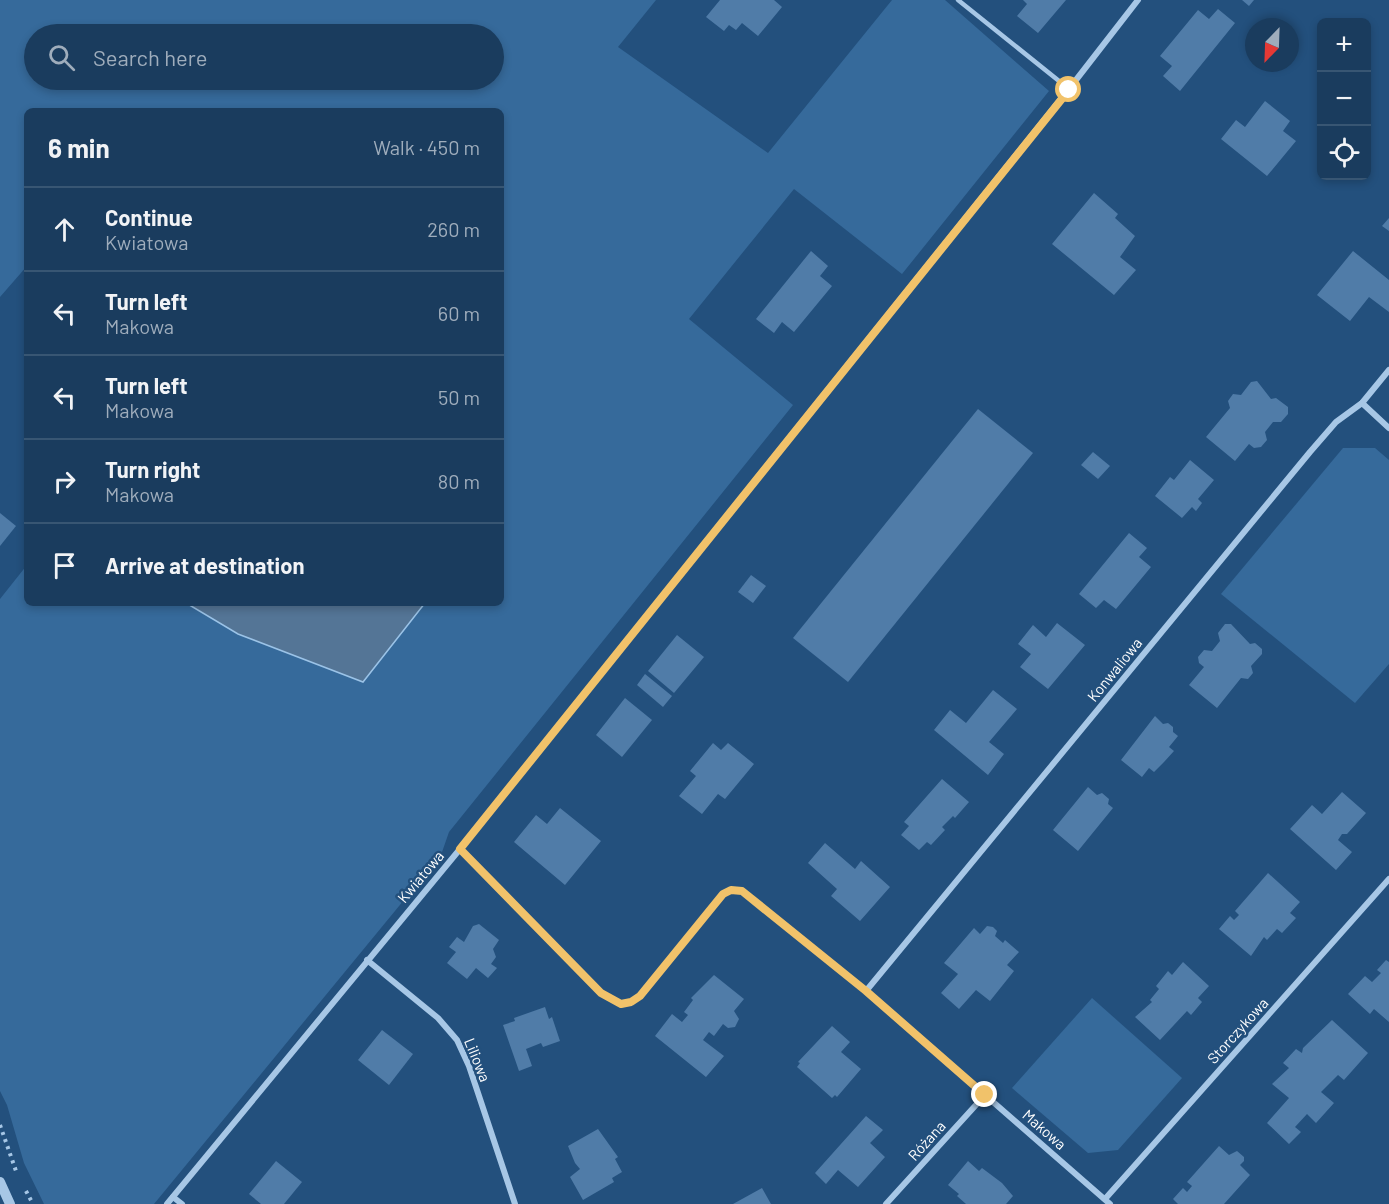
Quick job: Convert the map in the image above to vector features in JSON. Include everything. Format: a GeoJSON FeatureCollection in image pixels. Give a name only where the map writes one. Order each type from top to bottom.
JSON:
{"type":"FeatureCollection","features":[{"type":"Feature","properties":{"kind":"street","name":"Kwiatowa"},"geometry":{"type":"LineString","coordinates":[[167,1204],[460,849],[1069,90],[1138,0]]}},
{"type":"Feature","properties":{"kind":"street","name":"Konwaliowa"},"geometry":{"type":"LineString","coordinates":[[866,991],[1310,452],[1336,422],[1362,404],[1389,370]]}},
{"type":"Feature","properties":{"kind":"street"},"geometry":{"type":"LineString","coordinates":[[1362,404],[1389,428]]}},
{"type":"Feature","properties":{"kind":"street","name":"Makowa"},"geometry":{"type":"LineString","coordinates":[[460,849],[611,1001],[621,1004],[631,1002],[640,996],[723,894],[731,890],[742,891],[866,991],[1108,1202]]}},
{"type":"Feature","properties":{"kind":"street","name":"Storczykowa"},"geometry":{"type":"LineString","coordinates":[[1108,1202],[1389,879]]}},
{"type":"Feature","properties":{"kind":"street","name":"Liliowa"},"geometry":{"type":"LineString","coordinates":[[367,960],[438,1018],[457,1040],[469,1066],[515,1204]]}},
{"type":"Feature","properties":{"kind":"street","name":"Różana"},"geometry":{"type":"LineString","coordinates":[[886,1204],[985,1095]]}},
{"type":"Feature","properties":{"kind":"street"},"geometry":{"type":"LineString","coordinates":[[0,1182],[10,1204]]}},
{"type":"Feature","properties":{"kind":"street"},"geometry":{"type":"LineString","coordinates":[[173,1197],[182,1204]]}},
{"type":"Feature","properties":{"kind":"lane"},"geometry":{"type":"LineString","coordinates":[[958,0],[1069,90]]}},
{"type":"Feature","properties":{"kind":"path"},"geometry":{"type":"LineString","coordinates":[[0,1125],[17,1173]]}},
{"type":"Feature","properties":{"kind":"path"},"geometry":{"type":"LineString","coordinates":[[22,1184],[33,1204]]}},
{"type":"Feature","properties":{"kind":"shaded area"},"geometry":{"type":"Polygon","coordinates":[[[0,0],[656,0],[618,47],[768,153],[892,0],[945,0],[1049,91],[902,274],[794,189],[689,319],[793,405],[449,832],[441,855],[154,1204],[44,1204],[24,1163],[7,1105],[0,1091],[0,599],[24,569],[24,606],[504,606],[504,108],[24,108],[24,269],[0,297],[0,0]]]}},
{"type":"Feature","properties":{"kind":"shaded area"},"geometry":{"type":"Polygon","coordinates":[[[1343,448],[1375,448],[1389,460],[1389,664],[1355,703],[1221,594],[1343,448]]]}},
{"type":"Feature","properties":{"kind":"shaded area"},"geometry":{"type":"Polygon","coordinates":[[[191,606],[423,606],[363,682],[238,634],[191,606]]]}},
{"type":"Feature","properties":{"kind":"shaded area"},"geometry":{"type":"Polygon","coordinates":[[[1092,998],[1182,1078],[1118,1150],[1088,1153],[1012,1088],[1092,998]]]}},
{"type":"Feature","properties":{"kind":"building"},"geometry":{"type":"Polygon","coordinates":[[[720,0],[774,0],[782,7],[758,36],[742,23],[736,30],[729,25],[724,31],[706,17],[720,0]]]}},
{"type":"Feature","properties":{"kind":"building"},"geometry":{"type":"Polygon","coordinates":[[[1023,0],[1066,0],[1038,33],[1017,16],[1027,4],[1023,0]]]}},
{"type":"Feature","properties":{"kind":"building"},"geometry":{"type":"Polygon","coordinates":[[[1242,0],[1254,0],[1249,6],[1242,0]]]}},
{"type":"Feature","properties":{"kind":"building"},"geometry":{"type":"Polygon","coordinates":[[[1218,9],[1235,23],[1180,91],[1163,76],[1172,66],[1160,56],[1198,10],[1209,19],[1218,9]]]}},
{"type":"Feature","properties":{"kind":"building"},"geometry":{"type":"Polygon","coordinates":[[[1265,101],[1290,121],[1283,131],[1296,141],[1267,176],[1221,139],[1236,120],[1245,127],[1265,101]]]}},
{"type":"Feature","properties":{"kind":"building"},"geometry":{"type":"Polygon","coordinates":[[[1094,193],[1118,214],[1115,218],[1135,236],[1120,257],[1136,270],[1114,295],[1052,244],[1094,193]]]}},
{"type":"Feature","properties":{"kind":"building"},"geometry":{"type":"Polygon","coordinates":[[[1389,218],[1389,231],[1382,226],[1389,218]]]}},
{"type":"Feature","properties":{"kind":"building"},"geometry":{"type":"Polygon","coordinates":[[[811,251],[828,266],[820,276],[832,286],[794,332],[782,322],[774,333],[756,319],[811,251]]]}},
{"type":"Feature","properties":{"kind":"building"},"geometry":{"type":"Polygon","coordinates":[[[1353,251],[1389,280],[1389,312],[1369,297],[1350,321],[1317,295],[1353,251]]]}},
{"type":"Feature","properties":{"kind":"building"},"geometry":{"type":"Polygon","coordinates":[[[1257,381],[1271,399],[1276,398],[1288,407],[1288,414],[1281,422],[1273,422],[1265,432],[1267,440],[1261,447],[1254,448],[1249,444],[1235,461],[1206,437],[1230,408],[1228,401],[1233,394],[1241,395],[1251,382],[1257,381]]]}},
{"type":"Feature","properties":{"kind":"building"},"geometry":{"type":"Polygon","coordinates":[[[978,409],[1033,453],[848,682],[793,638],[978,409]]]}},
{"type":"Feature","properties":{"kind":"building"},"geometry":{"type":"Polygon","coordinates":[[[1093,452],[1110,466],[1098,479],[1081,465],[1093,452]]]}},
{"type":"Feature","properties":{"kind":"building"},"geometry":{"type":"Polygon","coordinates":[[[1190,460],[1214,480],[1198,499],[1202,503],[1196,511],[1192,507],[1182,518],[1155,496],[1170,477],[1174,480],[1190,460]]]}},
{"type":"Feature","properties":{"kind":"building"},"geometry":{"type":"Polygon","coordinates":[[[0,513],[16,526],[0,546],[0,513]]]}},
{"type":"Feature","properties":{"kind":"building"},"geometry":{"type":"Polygon","coordinates":[[[1129,533],[1147,548],[1139,557],[1151,567],[1116,609],[1104,600],[1096,608],[1079,594],[1129,533]]]}},
{"type":"Feature","properties":{"kind":"building"},"geometry":{"type":"Polygon","coordinates":[[[751,575],[766,586],[753,603],[738,592],[751,575]]]}},
{"type":"Feature","properties":{"kind":"building"},"geometry":{"type":"Polygon","coordinates":[[[1057,623],[1085,645],[1048,689],[1020,667],[1031,654],[1018,644],[1033,625],[1046,637],[1057,623]]]}},
{"type":"Feature","properties":{"kind":"building"},"geometry":{"type":"Polygon","coordinates":[[[1225,624],[1231,624],[1250,644],[1255,643],[1262,649],[1262,654],[1251,666],[1253,673],[1248,679],[1241,678],[1217,708],[1189,685],[1204,667],[1199,663],[1198,657],[1204,650],[1212,651],[1220,641],[1218,633],[1225,624]]]}},
{"type":"Feature","properties":{"kind":"building"},"geometry":{"type":"Polygon","coordinates":[[[677,635],[704,657],[674,693],[648,671],[677,635]]]}},
{"type":"Feature","properties":{"kind":"building"},"geometry":{"type":"Polygon","coordinates":[[[645,674],[672,696],[663,707],[637,685],[645,674]]]}},
{"type":"Feature","properties":{"kind":"building"},"geometry":{"type":"Polygon","coordinates":[[[993,690],[1017,709],[989,742],[1004,754],[988,775],[934,730],[950,710],[966,723],[993,690]]]}},
{"type":"Feature","properties":{"kind":"building"},"geometry":{"type":"Polygon","coordinates":[[[625,698],[652,720],[622,757],[596,735],[625,698]]]}},
{"type":"Feature","properties":{"kind":"building"},"geometry":{"type":"Polygon","coordinates":[[[1155,716],[1163,724],[1168,723],[1173,727],[1173,732],[1178,736],[1169,747],[1174,751],[1154,772],[1149,768],[1142,777],[1121,760],[1155,716]]]}},
{"type":"Feature","properties":{"kind":"building"},"geometry":{"type":"Polygon","coordinates":[[[713,743],[721,750],[728,743],[754,764],[725,799],[718,794],[702,814],[679,796],[696,776],[690,771],[713,743]]]}},
{"type":"Feature","properties":{"kind":"building"},"geometry":{"type":"Polygon","coordinates":[[[942,779],[969,802],[955,818],[953,816],[942,827],[945,830],[931,845],[927,842],[919,850],[901,835],[909,826],[904,822],[942,779]]]}},
{"type":"Feature","properties":{"kind":"building"},"geometry":{"type":"Polygon","coordinates":[[[1088,787],[1097,795],[1102,793],[1109,799],[1108,804],[1113,808],[1078,851],[1053,830],[1088,787]]]}},
{"type":"Feature","properties":{"kind":"building"},"geometry":{"type":"Polygon","coordinates":[[[1342,792],[1366,813],[1347,834],[1342,834],[1338,840],[1352,852],[1336,870],[1290,829],[1312,805],[1322,814],[1342,792]]]}},
{"type":"Feature","properties":{"kind":"building"},"geometry":{"type":"Polygon","coordinates":[[[560,808],[601,841],[565,885],[514,842],[536,815],[547,824],[560,808]]]}},
{"type":"Feature","properties":{"kind":"building"},"geometry":{"type":"Polygon","coordinates":[[[825,843],[855,869],[861,861],[890,887],[860,921],[831,896],[837,889],[808,863],[825,843]]]}},
{"type":"Feature","properties":{"kind":"building"},"geometry":{"type":"Polygon","coordinates":[[[1268,873],[1300,902],[1290,913],[1296,918],[1282,933],[1277,929],[1267,940],[1264,937],[1251,956],[1219,929],[1230,916],[1234,920],[1239,915],[1235,911],[1268,873]]]}},
{"type":"Feature","properties":{"kind":"building"},"geometry":{"type":"Polygon","coordinates":[[[479,924],[499,940],[493,949],[496,957],[491,964],[497,968],[488,978],[476,968],[467,979],[447,963],[456,952],[449,947],[457,937],[464,942],[473,926],[479,924]]]}},
{"type":"Feature","properties":{"kind":"building"},"geometry":{"type":"Polygon","coordinates":[[[987,926],[997,931],[995,936],[1003,943],[1005,940],[1019,952],[1007,965],[1014,971],[990,1001],[976,990],[959,1009],[941,993],[958,974],[944,963],[974,928],[980,934],[987,926]]]}},
{"type":"Feature","properties":{"kind":"building"},"geometry":{"type":"Polygon","coordinates":[[[1386,960],[1389,962],[1389,1022],[1374,1009],[1370,1014],[1348,994],[1365,976],[1372,982],[1381,973],[1377,970],[1386,960]]]}},
{"type":"Feature","properties":{"kind":"building"},"geometry":{"type":"Polygon","coordinates":[[[1183,962],[1209,986],[1198,998],[1202,1002],[1191,1015],[1187,1011],[1160,1040],[1135,1017],[1152,1002],[1150,1000],[1159,989],[1156,986],[1168,971],[1172,975],[1183,962]]]}},
{"type":"Feature","properties":{"kind":"building"},"geometry":{"type":"Polygon","coordinates":[[[714,975],[744,999],[734,1011],[739,1019],[735,1027],[728,1028],[723,1024],[714,1036],[709,1032],[703,1040],[724,1056],[706,1077],[655,1036],[672,1014],[682,1022],[688,1015],[684,1012],[693,1000],[691,998],[714,975]]]}},
{"type":"Feature","properties":{"kind":"building"},"geometry":{"type":"Polygon","coordinates":[[[545,1007],[549,1019],[552,1017],[560,1041],[543,1047],[541,1043],[526,1049],[532,1066],[519,1071],[503,1025],[515,1021],[514,1018],[545,1007]]]}},
{"type":"Feature","properties":{"kind":"building"},"geometry":{"type":"Polygon","coordinates":[[[1332,1020],[1368,1053],[1344,1080],[1338,1075],[1321,1092],[1334,1103],[1316,1123],[1307,1114],[1295,1127],[1301,1132],[1289,1144],[1267,1123],[1289,1098],[1272,1084],[1289,1068],[1283,1063],[1296,1049],[1302,1053],[1303,1048],[1332,1020]]]}},
{"type":"Feature","properties":{"kind":"building"},"geometry":{"type":"Polygon","coordinates":[[[832,1026],[850,1042],[841,1052],[861,1069],[837,1097],[835,1095],[832,1098],[797,1067],[800,1063],[798,1062],[832,1026]]]}},
{"type":"Feature","properties":{"kind":"building"},"geometry":{"type":"Polygon","coordinates":[[[382,1030],[413,1054],[389,1085],[358,1060],[382,1030]]]}},
{"type":"Feature","properties":{"kind":"building"},"geometry":{"type":"Polygon","coordinates":[[[866,1116],[883,1130],[870,1143],[885,1157],[858,1187],[838,1170],[826,1184],[815,1173],[866,1116]]]}},
{"type":"Feature","properties":{"kind":"building"},"geometry":{"type":"Polygon","coordinates":[[[598,1129],[618,1157],[615,1159],[622,1172],[612,1178],[614,1182],[583,1200],[570,1177],[580,1169],[568,1146],[598,1129]]]}},
{"type":"Feature","properties":{"kind":"building"},"geometry":{"type":"Polygon","coordinates":[[[1219,1146],[1229,1155],[1237,1151],[1244,1157],[1240,1165],[1250,1175],[1224,1204],[1178,1204],[1173,1199],[1183,1188],[1187,1192],[1192,1186],[1187,1182],[1219,1146]]]}},
{"type":"Feature","properties":{"kind":"building"},"geometry":{"type":"Polygon","coordinates":[[[276,1161],[302,1182],[284,1204],[261,1204],[249,1194],[276,1161]]]}},
{"type":"Feature","properties":{"kind":"building"},"geometry":{"type":"Polygon","coordinates":[[[968,1161],[979,1171],[982,1168],[1002,1183],[1013,1196],[1006,1204],[966,1204],[957,1196],[959,1194],[948,1185],[968,1161]]]}},
{"type":"Feature","properties":{"kind":"building"},"geometry":{"type":"Polygon","coordinates":[[[762,1188],[771,1204],[733,1204],[762,1188]]]}},
{"type":"Feature","properties":{"kind":"route"},"geometry":{"type":"LineString","coordinates":[[985,1095],[866,991],[742,891],[731,890],[723,894],[640,996],[631,1002],[621,1004],[611,1001],[601,993],[460,849],[1069,90]]}}]}
